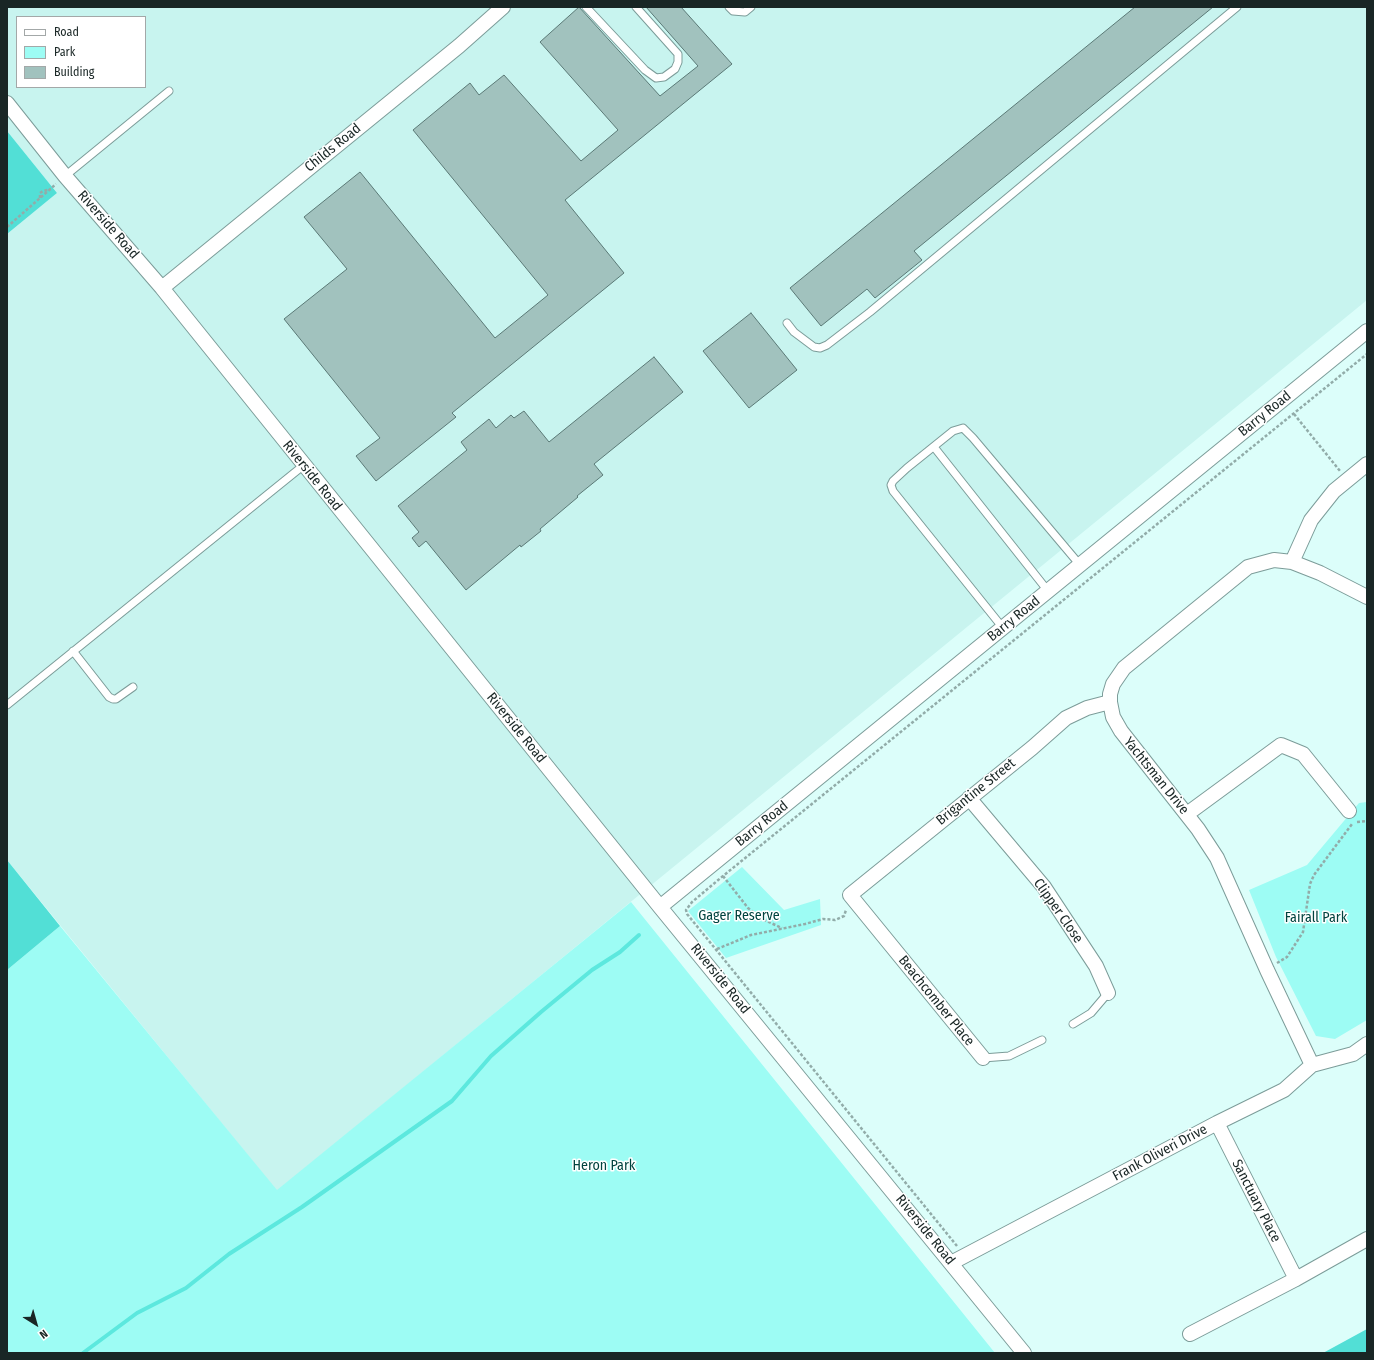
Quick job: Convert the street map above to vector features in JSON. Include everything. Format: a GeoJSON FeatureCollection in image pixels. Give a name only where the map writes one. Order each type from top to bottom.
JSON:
{"type":"FeatureCollection","features":[{"type":"Feature","properties":{"kind":"street","name":"Childs Road"},"geometry":{"type":"LineString","coordinates":[[162,288],[459,46],[503,7]]}},
{"type":"Feature","properties":{"kind":"street","name":"Riverside Road"},"geometry":{"type":"LineString","coordinates":[[7,103],[65,176],[162,288],[660,907],[1024,1353]]}},
{"type":"Feature","properties":{"kind":"street","name":"Barry Road"},"geometry":{"type":"LineString","coordinates":[[660,907],[1367,331]]}},
{"type":"Feature","properties":{"kind":"street"},"geometry":{"type":"LineString","coordinates":[[1292,562],[1311,520],[1334,491],[1367,464]]}},
{"type":"Feature","properties":{"kind":"street","name":"Yachtsman Drive"},"geometry":{"type":"LineString","coordinates":[[1312,1065],[1267,970],[1217,858],[1187,814],[1121,732],[1113,717],[1110,702],[1113,684],[1124,668],[1248,567],[1274,560],[1292,562],[1320,573],[1367,597]]}},
{"type":"Feature","properties":{"kind":"street","name":"Brigantine Street"},"geometry":{"type":"LineString","coordinates":[[850,895],[1032,748],[1066,718],[1087,708],[1110,702]]}},
{"type":"Feature","properties":{"kind":"street"},"geometry":{"type":"LineString","coordinates":[[1187,814],[1281,745],[1303,754],[1350,811]]}},
{"type":"Feature","properties":{"kind":"street","name":"Clipper Close"},"geometry":{"type":"LineString","coordinates":[[969,798],[1044,887],[1096,966],[1108,993]]}},
{"type":"Feature","properties":{"kind":"street","name":"Beachcomber Place"},"geometry":{"type":"LineString","coordinates":[[850,895],[983,1058]]}},
{"type":"Feature","properties":{"kind":"street","name":"Frank Oliveri Drive"},"geometry":{"type":"LineString","coordinates":[[951,1263],[1217,1123],[1284,1090],[1312,1065],[1353,1054],[1367,1044]]}},
{"type":"Feature","properties":{"kind":"street","name":"Sanctuary Place"},"geometry":{"type":"LineString","coordinates":[[1217,1123],[1296,1279]]}},
{"type":"Feature","properties":{"kind":"street"},"geometry":{"type":"LineString","coordinates":[[1190,1334],[1296,1279],[1367,1239]]}},
{"type":"Feature","properties":{"kind":"lane"},"geometry":{"type":"LineString","coordinates":[[586,7],[645,70],[656,78],[664,77],[675,69],[678,62],[678,54],[636,7]]}},
{"type":"Feature","properties":{"kind":"lane"},"geometry":{"type":"LineString","coordinates":[[729,7],[733,11],[745,12],[751,7]]}},
{"type":"Feature","properties":{"kind":"lane"},"geometry":{"type":"LineString","coordinates":[[788,323],[794,332],[814,347],[820,348],[827,345],[870,312],[1237,7]]}},
{"type":"Feature","properties":{"kind":"lane"},"geometry":{"type":"LineString","coordinates":[[65,176],[169,91]]}},
{"type":"Feature","properties":{"kind":"lane"},"geometry":{"type":"LineString","coordinates":[[1003,628],[893,491],[891,485],[893,481],[953,431],[963,428],[973,438],[1080,565]]}},
{"type":"Feature","properties":{"kind":"lane"},"geometry":{"type":"LineString","coordinates":[[934,447],[1048,591]]}},
{"type":"Feature","properties":{"kind":"lane"},"geometry":{"type":"LineString","coordinates":[[7,705],[304,465]]}},
{"type":"Feature","properties":{"kind":"lane"},"geometry":{"type":"LineString","coordinates":[[73,651],[113,699],[116,699],[133,687]]}},
{"type":"Feature","properties":{"kind":"lane","name":"Clipper Close"},"geometry":{"type":"LineString","coordinates":[[1073,1024],[1091,1013],[1108,993]]}},
{"type":"Feature","properties":{"kind":"lane","name":"Beachcomber Place"},"geometry":{"type":"LineString","coordinates":[[983,1058],[1009,1056],[1042,1040]]}},
{"type":"Feature","properties":{"kind":"path"},"geometry":{"type":"LineString","coordinates":[[7,227],[65,176]]}},
{"type":"Feature","properties":{"kind":"path"},"geometry":{"type":"LineString","coordinates":[[964,1256],[717,949],[687,914],[686,910],[692,902],[722,876],[1367,354]]}},
{"type":"Feature","properties":{"kind":"path"},"geometry":{"type":"LineString","coordinates":[[1294,414],[1340,471]]}},
{"type":"Feature","properties":{"kind":"path"},"geometry":{"type":"LineString","coordinates":[[1267,970],[1287,957],[1303,932],[1310,884],[1314,875],[1352,825],[1358,822],[1367,821]]}},
{"type":"Feature","properties":{"kind":"path"},"geometry":{"type":"LineString","coordinates":[[722,876],[748,908],[762,919],[783,928]]}},
{"type":"Feature","properties":{"kind":"path"},"geometry":{"type":"LineString","coordinates":[[717,949],[751,935],[823,919],[835,920],[844,916],[850,895]]}},
{"type":"Feature","properties":{"kind":"shaded area"},"geometry":{"type":"Polygon","coordinates":[[[7,7],[1367,7],[1367,300],[277,1191],[7,860],[7,234],[57,193],[7,131],[7,7]]]}},
{"type":"Feature","properties":{"kind":"shaded area"},"geometry":{"type":"Polygon","coordinates":[[[7,131],[57,193],[7,234],[7,131]]]}},
{"type":"Feature","properties":{"kind":"shaded area"},"geometry":{"type":"Polygon","coordinates":[[[7,860],[60,926],[7,970],[7,860]]]}},
{"type":"Feature","properties":{"kind":"shaded area"},"geometry":{"type":"Polygon","coordinates":[[[1367,1329],[1367,1353],[1323,1353],[1367,1329]]]}},
{"type":"Feature","properties":{"kind":"green space","name":"Fairall Park"},"geometry":{"type":"Polygon","coordinates":[[[1367,802],[1367,1020],[1335,1039],[1316,1036],[1276,957],[1249,890],[1307,865],[1359,803],[1367,802]]]}},
{"type":"Feature","properties":{"kind":"green space","name":"Gager Reserve"},"geometry":{"type":"Polygon","coordinates":[[[742,867],[784,910],[820,899],[821,925],[726,958],[688,911],[742,867]]]}},
{"type":"Feature","properties":{"kind":"green space","name":"Heron Park"},"geometry":{"type":"Polygon","coordinates":[[[631,902],[995,1353],[7,1353],[7,970],[60,926],[277,1190],[631,902]]]}},
{"type":"Feature","properties":{"kind":"building"},"geometry":{"type":"Polygon","coordinates":[[[579,7],[660,96],[698,66],[646,7],[681,7],[732,64],[565,200],[624,273],[452,413],[456,417],[376,481],[356,456],[380,438],[284,319],[347,269],[304,217],[360,172],[495,338],[548,295],[413,130],[470,83],[479,95],[504,75],[581,161],[618,130],[540,42],[579,7]]]}},
{"type":"Feature","properties":{"kind":"building"},"geometry":{"type":"Polygon","coordinates":[[[1135,7],[1213,7],[914,251],[922,260],[875,298],[867,289],[821,326],[790,288],[1135,7]]]}},
{"type":"Feature","properties":{"kind":"building"},"geometry":{"type":"Polygon","coordinates":[[[751,313],[797,370],[749,408],[703,351],[751,313]]]}},
{"type":"Feature","properties":{"kind":"building"},"geometry":{"type":"Polygon","coordinates":[[[654,357],[683,392],[594,464],[603,475],[540,529],[541,531],[521,547],[520,545],[466,590],[426,541],[419,547],[412,538],[419,532],[398,506],[467,450],[461,442],[489,419],[496,428],[511,415],[514,418],[524,411],[549,442],[654,357]]]}},
{"type":"Feature","properties":{"kind":"waterway"},"geometry":{"type":"LineString","coordinates":[[83,1353],[137,1313],[186,1288],[229,1254],[302,1207],[452,1101],[491,1056],[592,970],[620,952],[639,935]]}}]}
